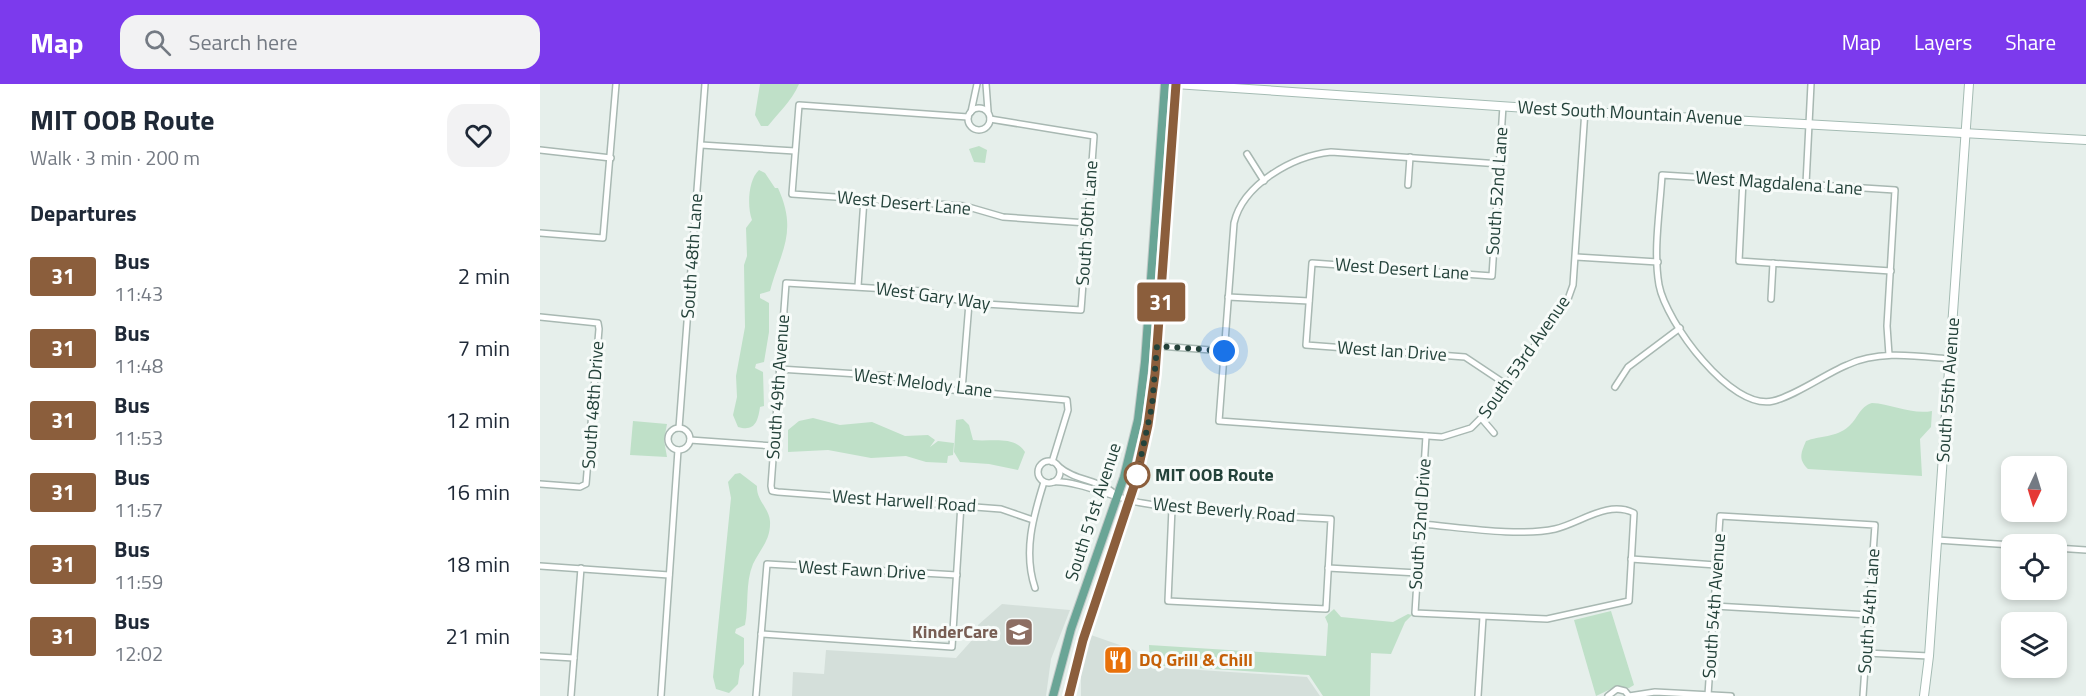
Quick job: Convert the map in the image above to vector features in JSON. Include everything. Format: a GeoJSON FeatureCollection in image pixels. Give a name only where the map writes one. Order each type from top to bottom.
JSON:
{"type":"FeatureCollection","features":[{"type":"Feature","properties":{"kind":"main road","name":"South 51st Avenue"},"geometry":{"type":"LineString","coordinates":[[1053,696],[1071,629],[1118,497],[1138,420],[1146,345],[1165,84]]}},
{"type":"Feature","properties":{"kind":"main road","name":"South 51st Avenue"},"geometry":{"type":"LineString","coordinates":[[1069,696],[1083,640],[1130,501],[1148,425],[1157,346],[1176,84]]}},
{"type":"Feature","properties":{"kind":"street"},"geometry":{"type":"LineString","coordinates":[[540,233],[603,238],[616,84]]}},
{"type":"Feature","properties":{"kind":"street","name":"South 48th Lane"},"geometry":{"type":"LineString","coordinates":[[661,696],[678,450],[670,446],[668,438],[672,430],[679,428],[705,84]]}},
{"type":"Feature","properties":{"kind":"street"},"geometry":{"type":"LineString","coordinates":[[976,84],[969,114],[971,126],[979,129],[987,125],[989,116],[986,84]]}},
{"type":"Feature","properties":{"kind":"street","name":"West South Mountain Avenue"},"geometry":{"type":"LineString","coordinates":[[1176,84],[1503,106],[2086,140]]}},
{"type":"Feature","properties":{"kind":"street"},"geometry":{"type":"LineString","coordinates":[[1806,184],[1811,84]]}},
{"type":"Feature","properties":{"kind":"street","name":"South 55th Avenue"},"geometry":{"type":"LineString","coordinates":[[1924,696],[1929,656],[1969,84]]}},
{"type":"Feature","properties":{"kind":"street"},"geometry":{"type":"LineString","coordinates":[[701,145],[795,151],[799,105],[969,114],[981,108],[989,116]]}},
{"type":"Feature","properties":{"kind":"street","name":"South 52nd Lane"},"geometry":{"type":"LineString","coordinates":[[1492,276],[1503,106]]}},
{"type":"Feature","properties":{"kind":"street","name":"South 53rd Avenue"},"geometry":{"type":"LineString","coordinates":[[1426,436],[1442,437],[1471,428],[1482,419],[1568,300],[1573,285],[1576,257],[1585,110]]}},
{"type":"Feature","properties":{"kind":"street","name":"South 50th Lane"},"geometry":{"type":"LineString","coordinates":[[989,116],[1094,136],[1081,310]]}},
{"type":"Feature","properties":{"kind":"street"},"geometry":{"type":"LineString","coordinates":[[540,150],[611,158]]}},
{"type":"Feature","properties":{"kind":"street","name":"West Desert Lane"},"geometry":{"type":"LineString","coordinates":[[795,151],[792,194],[965,206],[1003,217],[1087,223]]}},
{"type":"Feature","properties":{"kind":"street"},"geometry":{"type":"LineString","coordinates":[[1426,436],[1219,422],[1236,212],[1248,194],[1264,181],[1304,158],[1316,154],[1331,152],[1500,164]]}},
{"type":"Feature","properties":{"kind":"street"},"geometry":{"type":"LineString","coordinates":[[1247,154],[1264,181]]}},
{"type":"Feature","properties":{"kind":"street"},"geometry":{"type":"LineString","coordinates":[[1408,185],[1410,157]]}},
{"type":"Feature","properties":{"kind":"street","name":"West Magdalena Lane"},"geometry":{"type":"LineString","coordinates":[[1658,262],[1662,176],[1895,190],[1891,272]]}},
{"type":"Feature","properties":{"kind":"street"},"geometry":{"type":"LineString","coordinates":[[1743,180],[1739,261],[1891,272],[1887,326],[1889,356]]}},
{"type":"Feature","properties":{"kind":"street"},"geometry":{"type":"LineString","coordinates":[[858,286],[864,199]]}},
{"type":"Feature","properties":{"kind":"street"},"geometry":{"type":"LineString","coordinates":[[1576,257],[1658,262],[1659,285],[1667,307],[1680,328],[1719,378],[1740,396],[1758,402],[1774,401],[1848,364],[1889,356],[1950,359]]}},
{"type":"Feature","properties":{"kind":"street","name":"West Desert Lane"},"geometry":{"type":"LineString","coordinates":[[1309,302],[1312,263],[1492,276]]}},
{"type":"Feature","properties":{"kind":"street"},"geometry":{"type":"LineString","coordinates":[[1771,299],[1773,263]]}},
{"type":"Feature","properties":{"kind":"street","name":"West Gary Way"},"geometry":{"type":"LineString","coordinates":[[786,283],[922,291],[969,303],[1081,310]]}},
{"type":"Feature","properties":{"kind":"street","name":"South 49th Avenue"},"geometry":{"type":"LineString","coordinates":[[772,491],[786,283]]}},
{"type":"Feature","properties":{"kind":"street"},"geometry":{"type":"LineString","coordinates":[[1228,297],[1309,302]]}},
{"type":"Feature","properties":{"kind":"street","name":"West Ian Drive"},"geometry":{"type":"LineString","coordinates":[[1309,302],[1306,345],[1465,357],[1507,384]]}},
{"type":"Feature","properties":{"kind":"street"},"geometry":{"type":"LineString","coordinates":[[962,390],[969,303]]}},
{"type":"Feature","properties":{"kind":"street","name":"South 48th Drive"},"geometry":{"type":"LineString","coordinates":[[540,317],[598,323],[585,486],[540,484]]}},
{"type":"Feature","properties":{"kind":"street"},"geometry":{"type":"LineString","coordinates":[[1615,387],[1628,367],[1680,328]]}},
{"type":"Feature","properties":{"kind":"street"},"geometry":{"type":"LineString","coordinates":[[1146,345],[1224,351]]}},
{"type":"Feature","properties":{"kind":"street","name":"West Melody Lane"},"geometry":{"type":"LineString","coordinates":[[779,369],[890,376],[932,387],[1067,400],[1068,410],[1052,462]]}},
{"type":"Feature","properties":{"kind":"street"},"geometry":{"type":"LineString","coordinates":[[1482,419],[1494,433]]}},
{"type":"Feature","properties":{"kind":"street"},"geometry":{"type":"LineString","coordinates":[[679,428],[686,431],[690,440]]}},
{"type":"Feature","properties":{"kind":"street","name":"South 52nd Drive"},"geometry":{"type":"LineString","coordinates":[[1426,436],[1414,613],[1483,617]]}},
{"type":"Feature","properties":{"kind":"street"},"geometry":{"type":"LineString","coordinates":[[690,440],[774,446]]}},
{"type":"Feature","properties":{"kind":"street"},"geometry":{"type":"LineString","coordinates":[[678,450],[684,448],[690,440]]}},
{"type":"Feature","properties":{"kind":"street"},"geometry":{"type":"LineString","coordinates":[[1044,462],[1052,462],[1058,466],[1059,475],[1053,482],[1044,482],[1039,476],[1039,468],[1044,462]]}},
{"type":"Feature","properties":{"kind":"street","name":"West Beverly Road"},"geometry":{"type":"LineString","coordinates":[[1058,466],[1069,474],[1109,487],[1118,497]]}},
{"type":"Feature","properties":{"kind":"street"},"geometry":{"type":"LineString","coordinates":[[1035,588],[1029,569],[1033,520],[1044,482]]}},
{"type":"Feature","properties":{"kind":"street","name":"West Beverly Road"},"geometry":{"type":"LineString","coordinates":[[1053,482],[1064,482],[1130,501],[1172,508],[1331,519],[1328,568]]}},
{"type":"Feature","properties":{"kind":"street","name":"West Harwell Road"},"geometry":{"type":"LineString","coordinates":[[772,491],[962,504],[1000,509],[1033,520]]}},
{"type":"Feature","properties":{"kind":"street"},"geometry":{"type":"LineString","coordinates":[[756,696],[761,634],[952,647],[962,504]]}},
{"type":"Feature","properties":{"kind":"street"},"geometry":{"type":"LineString","coordinates":[[1172,508],[1168,601],[1326,609],[1328,568],[1418,573]]}},
{"type":"Feature","properties":{"kind":"street"},"geometry":{"type":"LineString","coordinates":[[1421,524],[1532,531],[1556,529],[1617,508],[1634,513],[1629,601],[1556,618],[1483,617],[1478,696]]}},
{"type":"Feature","properties":{"kind":"street","name":"South 54th Avenue"},"geometry":{"type":"LineString","coordinates":[[1708,695],[1720,516],[1875,525]]}},
{"type":"Feature","properties":{"kind":"street","name":"South 54th Lane"},"geometry":{"type":"LineString","coordinates":[[1863,696],[1875,525]]}},
{"type":"Feature","properties":{"kind":"street"},"geometry":{"type":"LineString","coordinates":[[1937,540],[2001,544]]}},
{"type":"Feature","properties":{"kind":"street"},"geometry":{"type":"LineString","coordinates":[[2067,549],[2086,550]]}},
{"type":"Feature","properties":{"kind":"street"},"geometry":{"type":"LineString","coordinates":[[1631,559],[1716,565]]}},
{"type":"Feature","properties":{"kind":"street","name":"West Fawn Drive"},"geometry":{"type":"LineString","coordinates":[[761,634],[767,564],[957,575]]}},
{"type":"Feature","properties":{"kind":"street"},"geometry":{"type":"LineString","coordinates":[[540,566],[669,575]]}},
{"type":"Feature","properties":{"kind":"street"},"geometry":{"type":"LineString","coordinates":[[571,696],[580,568]]}},
{"type":"Feature","properties":{"kind":"street"},"geometry":{"type":"LineString","coordinates":[[1714,606],[1869,615]]}},
{"type":"Feature","properties":{"kind":"street"},"geometry":{"type":"LineString","coordinates":[[1866,653],[1929,656]]}},
{"type":"Feature","properties":{"kind":"street"},"geometry":{"type":"LineString","coordinates":[[540,656],[574,658]]}},
{"type":"Feature","properties":{"kind":"street"},"geometry":{"type":"LineString","coordinates":[[1608,696],[1617,689],[1625,691],[1629,696],[1644,692],[1731,696]]}},
{"type":"Feature","properties":{"kind":"shaded area"},"geometry":{"type":"Polygon","coordinates":[[[1002,604],[1070,610],[1051,659],[1046,696],[792,696],[793,672],[824,674],[826,650],[956,658],[973,639],[977,639],[978,625],[1002,604]]]}},
{"type":"Feature","properties":{"kind":"shaded area"},"geometry":{"type":"Polygon","coordinates":[[[1091,635],[1134,650],[1154,667],[1307,677],[1320,696],[1081,696],[1081,669],[1091,635]]]}},
{"type":"Feature","properties":{"kind":"green space"},"geometry":{"type":"Polygon","coordinates":[[[760,84],[799,84],[789,102],[768,126],[761,126],[755,115],[760,84]]]}},
{"type":"Feature","properties":{"kind":"green space"},"geometry":{"type":"Polygon","coordinates":[[[979,146],[987,150],[985,163],[974,162],[969,149],[979,146]]]}},
{"type":"Feature","properties":{"kind":"green space"},"geometry":{"type":"Polygon","coordinates":[[[759,170],[765,173],[775,188],[778,188],[784,203],[787,229],[783,252],[770,291],[760,294],[760,298],[769,303],[769,332],[764,362],[756,364],[755,368],[763,372],[764,406],[760,407],[755,424],[744,428],[738,427],[733,415],[737,397],[736,376],[745,327],[746,228],[752,220],[749,208],[750,194],[755,174],[759,170]]]}},
{"type":"Feature","properties":{"kind":"green space"},"geometry":{"type":"Polygon","coordinates":[[[1872,403],[1917,412],[1932,411],[1931,427],[1920,439],[1922,476],[1808,469],[1801,456],[1806,441],[1844,430],[1864,407],[1872,403]]]}},
{"type":"Feature","properties":{"kind":"green space"},"geometry":{"type":"Polygon","coordinates":[[[813,418],[840,425],[872,422],[905,436],[928,435],[935,440],[930,447],[938,441],[954,443],[953,455],[948,456],[947,463],[926,462],[906,456],[871,458],[828,450],[788,452],[788,430],[799,421],[813,418]]]}},
{"type":"Feature","properties":{"kind":"green space"},"geometry":{"type":"Polygon","coordinates":[[[963,419],[969,425],[973,440],[1009,441],[1020,447],[1025,452],[1018,470],[989,464],[960,462],[954,452],[956,420],[963,419]]]}},
{"type":"Feature","properties":{"kind":"green space"},"geometry":{"type":"Polygon","coordinates":[[[633,421],[667,424],[664,440],[667,457],[630,455],[633,421]]]}},
{"type":"Feature","properties":{"kind":"green space"},"geometry":{"type":"Polygon","coordinates":[[[740,473],[757,486],[758,496],[769,516],[770,528],[751,571],[745,625],[736,629],[735,633],[744,638],[744,664],[740,669],[738,684],[729,693],[716,689],[713,677],[731,498],[728,482],[735,474],[740,473]]]}},
{"type":"Feature","properties":{"kind":"green space"},"geometry":{"type":"Polygon","coordinates":[[[1334,609],[1341,617],[1393,622],[1408,614],[1412,615],[1405,622],[1391,654],[1371,653],[1370,696],[1323,696],[1309,675],[1150,665],[1149,645],[1326,656],[1328,624],[1325,617],[1334,609]]]}},
{"type":"Feature","properties":{"kind":"green space"},"geometry":{"type":"Polygon","coordinates":[[[1611,611],[1634,685],[1629,688],[1615,687],[1596,696],[1574,620],[1611,611]]]}},
{"type":"Feature","properties":{"kind":"bus line","name":"31"},"geometry":{"type":"LineString","coordinates":[[1069,696],[1083,640],[1135,483],[1152,406],[1176,84]]}},
{"type":"Feature","properties":{"kind":"place","name":"MIT OOB Route"},"geometry":{"type":"Point","coordinates":[1137,475]}},
{"type":"Feature","properties":{"kind":"place","name":"KinderCare"},"geometry":{"type":"Point","coordinates":[1019,632]}},
{"type":"Feature","properties":{"kind":"place","name":"DQ Grill & Chill"},"geometry":{"type":"Point","coordinates":[1118,660]}},
{"type":"Feature","properties":{"kind":"route"},"geometry":{"type":"LineString","coordinates":[[1137,475],[1152,406],[1157,346],[1224,351]]}}]}
